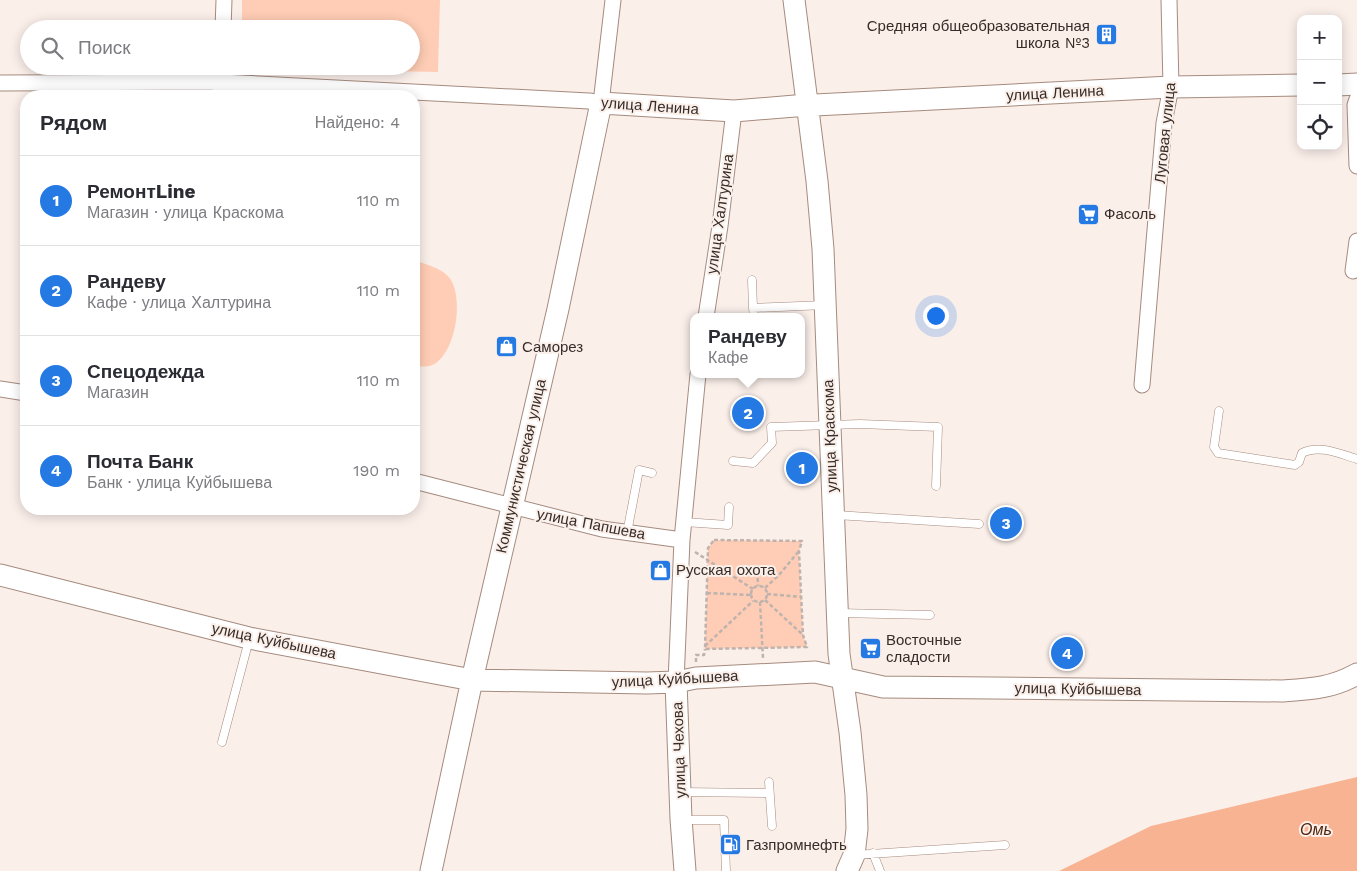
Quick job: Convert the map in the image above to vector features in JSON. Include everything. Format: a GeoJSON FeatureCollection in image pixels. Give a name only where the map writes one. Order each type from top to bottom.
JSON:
{"type":"FeatureCollection","features":[{"type":"Feature","properties":{"kind":"street"},"geometry":{"type":"LineString","coordinates":[[223,20],[224,0]]}},
{"type":"Feature","properties":{"kind":"street","name":"Коммунистическая улица"},"geometry":{"type":"LineString","coordinates":[[432,871],[472,680],[558,309],[601,103],[613,0]]}},
{"type":"Feature","properties":{"kind":"street","name":"улица Краскома"},"geometry":{"type":"LineString","coordinates":[[794,0],[817,181],[823,249],[838,654],[850,732],[856,795],[858,860]]}},
{"type":"Feature","properties":{"kind":"street","name":"Луговая улица"},"geometry":{"type":"LineString","coordinates":[[1142,385],[1164,123],[1171,87],[1169,0]]}},
{"type":"Feature","properties":{"kind":"street"},"geometry":{"type":"LineString","coordinates":[[221,89],[222,75]]}},
{"type":"Feature","properties":{"kind":"street","name":"улица Ленина"},"geometry":{"type":"LineString","coordinates":[[0,83],[252,90]]}},
{"type":"Feature","properties":{"kind":"street"},"geometry":{"type":"LineString","coordinates":[[1342,84],[1357,84]]}},
{"type":"Feature","properties":{"kind":"street","name":"улица Ленина"},"geometry":{"type":"LineString","coordinates":[[420,95],[589,101],[734,111],[807,105],[1171,87],[1297,85]]}},
{"type":"Feature","properties":{"kind":"street"},"geometry":{"type":"LineString","coordinates":[[1357,99],[1355,105],[1357,166]]}},
{"type":"Feature","properties":{"kind":"street","name":"улица Халтурина"},"geometry":{"type":"LineString","coordinates":[[707,313],[720,226],[734,111]]}},
{"type":"Feature","properties":{"kind":"street"},"geometry":{"type":"LineString","coordinates":[[1354,270],[1357,241]]}},
{"type":"Feature","properties":{"kind":"street"},"geometry":{"type":"LineString","coordinates":[[682,543],[698,378]]}},
{"type":"Feature","properties":{"kind":"street"},"geometry":{"type":"LineString","coordinates":[[0,389],[20,392]]}},
{"type":"Feature","properties":{"kind":"street","name":"улица Папшева"},"geometry":{"type":"LineString","coordinates":[[420,483],[602,529],[682,543]]}},
{"type":"Feature","properties":{"kind":"street","name":"улица Чехова"},"geometry":{"type":"LineString","coordinates":[[682,543],[676,682],[681,820],[685,871]]}},
{"type":"Feature","properties":{"kind":"street","name":"улица Куйбышева"},"geometry":{"type":"LineString","coordinates":[[0,575],[249,638],[472,680],[676,682],[696,678],[815,672],[883,687],[1283,691],[1318,689],[1341,683],[1357,674]]}},
{"type":"Feature","properties":{"kind":"lane"},"geometry":{"type":"LineString","coordinates":[[752,280],[754,313]]}},
{"type":"Feature","properties":{"kind":"lane"},"geometry":{"type":"LineString","coordinates":[[753,308],[825,304]]}},
{"type":"Feature","properties":{"kind":"lane"},"geometry":{"type":"LineString","coordinates":[[1220,411],[1214,447],[1218,453],[1295,465],[1300,462],[1302,453],[1319,449],[1357,459]]}},
{"type":"Feature","properties":{"kind":"lane"},"geometry":{"type":"LineString","coordinates":[[733,461],[753,463],[772,443],[771,427],[860,424],[938,427],[936,486]]}},
{"type":"Feature","properties":{"kind":"lane"},"geometry":{"type":"LineString","coordinates":[[627,533],[639,470],[652,472]]}},
{"type":"Feature","properties":{"kind":"lane"},"geometry":{"type":"LineString","coordinates":[[684,522],[728,524],[729,507]]}},
{"type":"Feature","properties":{"kind":"lane"},"geometry":{"type":"LineString","coordinates":[[833,515],[979,524]]}},
{"type":"Feature","properties":{"kind":"lane"},"geometry":{"type":"LineString","coordinates":[[836,612],[930,615]]}},
{"type":"Feature","properties":{"kind":"lane"},"geometry":{"type":"LineString","coordinates":[[222,742],[249,638]]}},
{"type":"Feature","properties":{"kind":"lane"},"geometry":{"type":"LineString","coordinates":[[769,782],[772,826]]}},
{"type":"Feature","properties":{"kind":"lane"},"geometry":{"type":"LineString","coordinates":[[681,792],[769,793]]}},
{"type":"Feature","properties":{"kind":"lane"},"geometry":{"type":"LineString","coordinates":[[681,820],[724,820],[726,871]]}},
{"type":"Feature","properties":{"kind":"lane"},"geometry":{"type":"LineString","coordinates":[[858,860],[1005,845]]}},
{"type":"Feature","properties":{"kind":"lane"},"geometry":{"type":"LineString","coordinates":[[858,860],[880,871]]}},
{"type":"Feature","properties":{"kind":"path"},"geometry":{"type":"LineString","coordinates":[[714,540],[802,541],[799,551],[803,635],[807,647],[705,649],[708,559],[708,548],[714,540]]}},
{"type":"Feature","properties":{"kind":"path"},"geometry":{"type":"LineString","coordinates":[[682,543],[752,589]]}},
{"type":"Feature","properties":{"kind":"path"},"geometry":{"type":"LineString","coordinates":[[765,588],[779,575],[799,551]]}},
{"type":"Feature","properties":{"kind":"path"},"geometry":{"type":"LineString","coordinates":[[757,565],[758,586]]}},
{"type":"Feature","properties":{"kind":"path"},"geometry":{"type":"LineString","coordinates":[[753,601],[750,595],[752,589],[758,586],[765,588]]}},
{"type":"Feature","properties":{"kind":"path"},"geometry":{"type":"LineString","coordinates":[[753,601],[760,602],[765,600],[767,594],[765,588]]}},
{"type":"Feature","properties":{"kind":"path"},"geometry":{"type":"LineString","coordinates":[[706,593],[750,595]]}},
{"type":"Feature","properties":{"kind":"path"},"geometry":{"type":"LineString","coordinates":[[767,594],[802,597]]}},
{"type":"Feature","properties":{"kind":"path"},"geometry":{"type":"LineString","coordinates":[[765,600],[803,635]]}},
{"type":"Feature","properties":{"kind":"path"},"geometry":{"type":"LineString","coordinates":[[705,646],[753,601]]}},
{"type":"Feature","properties":{"kind":"path"},"geometry":{"type":"LineString","coordinates":[[760,602],[764,675]]}},
{"type":"Feature","properties":{"kind":"shaded area"},"geometry":{"type":"Polygon","coordinates":[[[242,0],[440,0],[438,72],[420,72],[420,20],[242,20],[242,0]]]}},
{"type":"Feature","properties":{"kind":"shaded area"},"geometry":{"type":"Polygon","coordinates":[[[420,262],[434,267],[448,276],[455,289],[457,299],[456,324],[453,336],[443,356],[434,365],[420,367],[420,262]]]}},
{"type":"Feature","properties":{"kind":"shaded area"},"geometry":{"type":"Polygon","coordinates":[[[714,540],[802,541],[799,551],[803,635],[807,647],[705,649],[708,548],[714,540]]]}},
{"type":"Feature","properties":{"kind":"water","name":"Омь"},"geometry":{"type":"Polygon","coordinates":[[[1357,777],[1357,871],[1059,871],[1151,826],[1357,777]]]}},
{"type":"Feature","properties":{"kind":"place","name":"Средняя общеобразовательная школа №3"},"geometry":{"type":"Point","coordinates":[1106,35]}},
{"type":"Feature","properties":{"kind":"place","name":"Фасоль"},"geometry":{"type":"Point","coordinates":[1088,214]}},
{"type":"Feature","properties":{"kind":"place","name":"Саморез"},"geometry":{"type":"Point","coordinates":[506,347]}},
{"type":"Feature","properties":{"kind":"place","name":"Рандеву"},"geometry":{"type":"Point","coordinates":[748,413]}},
{"type":"Feature","properties":{"kind":"place","name":"РемонтLine"},"geometry":{"type":"Point","coordinates":[802,468]}},
{"type":"Feature","properties":{"kind":"place","name":"Спецодежда"},"geometry":{"type":"Point","coordinates":[1006,523]}},
{"type":"Feature","properties":{"kind":"place","name":"Русская охота"},"geometry":{"type":"Point","coordinates":[660,570]}},
{"type":"Feature","properties":{"kind":"place","name":"Восточные сладости"},"geometry":{"type":"Point","coordinates":[870,649]}},
{"type":"Feature","properties":{"kind":"place","name":"Почта Банк"},"geometry":{"type":"Point","coordinates":[1067,653]}},
{"type":"Feature","properties":{"kind":"place","name":"Газпромнефть"},"geometry":{"type":"Point","coordinates":[730,845]}}]}
